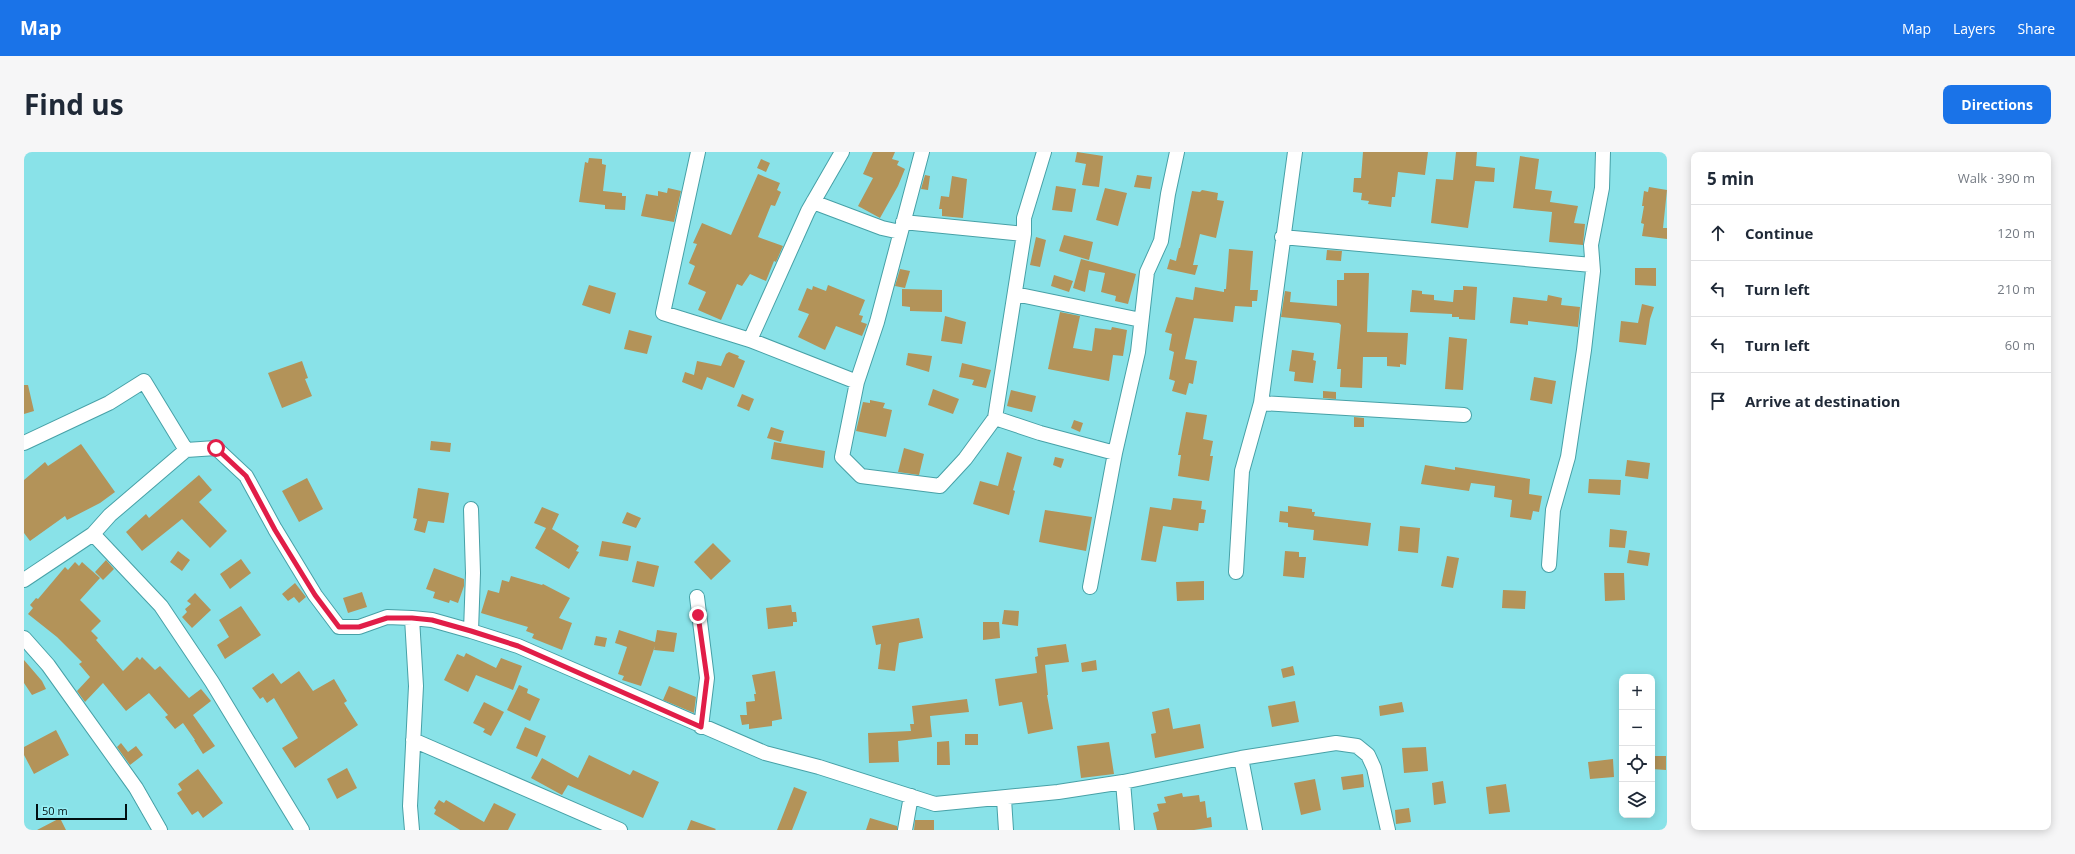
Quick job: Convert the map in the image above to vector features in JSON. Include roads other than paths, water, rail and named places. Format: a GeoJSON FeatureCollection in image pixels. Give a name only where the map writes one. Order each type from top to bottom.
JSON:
{"type":"FeatureCollection","features":[{"type":"Feature","properties":{"kind":"street"},"geometry":{"type":"LineString","coordinates":[[698,152],[663,313],[750,340],[857,382]]}},
{"type":"Feature","properties":{"kind":"street"},"geometry":{"type":"LineString","coordinates":[[750,340],[813,202],[842,152]]}},
{"type":"Feature","properties":{"kind":"street"},"geometry":{"type":"LineString","coordinates":[[922,152],[877,322],[857,382],[842,457],[861,476],[940,486],[965,459],[995,418],[1024,234],[1024,218],[1044,152]]}},
{"type":"Feature","properties":{"kind":"street"},"geometry":{"type":"LineString","coordinates":[[1090,587],[1115,453],[1138,352],[1147,272],[1161,241],[1168,194],[1177,152]]}},
{"type":"Feature","properties":{"kind":"street"},"geometry":{"type":"LineString","coordinates":[[1236,572],[1242,471],[1260,403],[1295,152]]}},
{"type":"Feature","properties":{"kind":"street"},"geometry":{"type":"LineString","coordinates":[[1549,565],[1553,510],[1568,457],[1584,350],[1592,265],[1591,245],[1602,188],[1603,152]]}},
{"type":"Feature","properties":{"kind":"street"},"geometry":{"type":"LineString","coordinates":[[813,202],[882,228],[901,227],[1024,234]]}},
{"type":"Feature","properties":{"kind":"street"},"geometry":{"type":"LineString","coordinates":[[1282,237],[1592,265]]}},
{"type":"Feature","properties":{"kind":"street"},"geometry":{"type":"LineString","coordinates":[[1015,294],[1141,320]]}},
{"type":"Feature","properties":{"kind":"street"},"geometry":{"type":"LineString","coordinates":[[24,443],[109,404],[144,381],[186,450]]}},
{"type":"Feature","properties":{"kind":"street"},"geometry":{"type":"LineString","coordinates":[[1260,403],[1464,415]]}},
{"type":"Feature","properties":{"kind":"street"},"geometry":{"type":"LineString","coordinates":[[995,418],[1040,433],[1115,453]]}},
{"type":"Feature","properties":{"kind":"street"},"geometry":{"type":"LineString","coordinates":[[24,580],[93,534],[110,515],[186,450],[216,448],[246,476],[275,530],[315,595],[339,627],[359,627],[387,618],[412,618],[432,620],[471,631],[518,646],[701,727],[765,753],[818,767],[936,804],[1004,799],[1123,782],[1241,758],[1336,743],[1357,746],[1368,755],[1374,768],[1388,830]]}},
{"type":"Feature","properties":{"kind":"street"},"geometry":{"type":"LineString","coordinates":[[471,509],[473,573],[471,631]]}},
{"type":"Feature","properties":{"kind":"street"},"geometry":{"type":"LineString","coordinates":[[93,534],[161,606],[212,682],[302,830]]}},
{"type":"Feature","properties":{"kind":"street"},"geometry":{"type":"LineString","coordinates":[[697,597],[707,678],[701,727]]}},
{"type":"Feature","properties":{"kind":"street"},"geometry":{"type":"LineString","coordinates":[[412,618],[416,686],[410,806],[412,830]]}},
{"type":"Feature","properties":{"kind":"street"},"geometry":{"type":"LineString","coordinates":[[24,638],[48,665],[136,788],[160,830]]}},
{"type":"Feature","properties":{"kind":"street"},"geometry":{"type":"LineString","coordinates":[[413,740],[620,830]]}},
{"type":"Feature","properties":{"kind":"street"},"geometry":{"type":"LineString","coordinates":[[1241,758],[1255,830]]}},
{"type":"Feature","properties":{"kind":"street"},"geometry":{"type":"LineString","coordinates":[[1123,782],[1126,830]]}},
{"type":"Feature","properties":{"kind":"street"},"geometry":{"type":"LineString","coordinates":[[905,830],[911,796]]}},
{"type":"Feature","properties":{"kind":"street"},"geometry":{"type":"LineString","coordinates":[[1004,799],[1006,830]]}}]}
